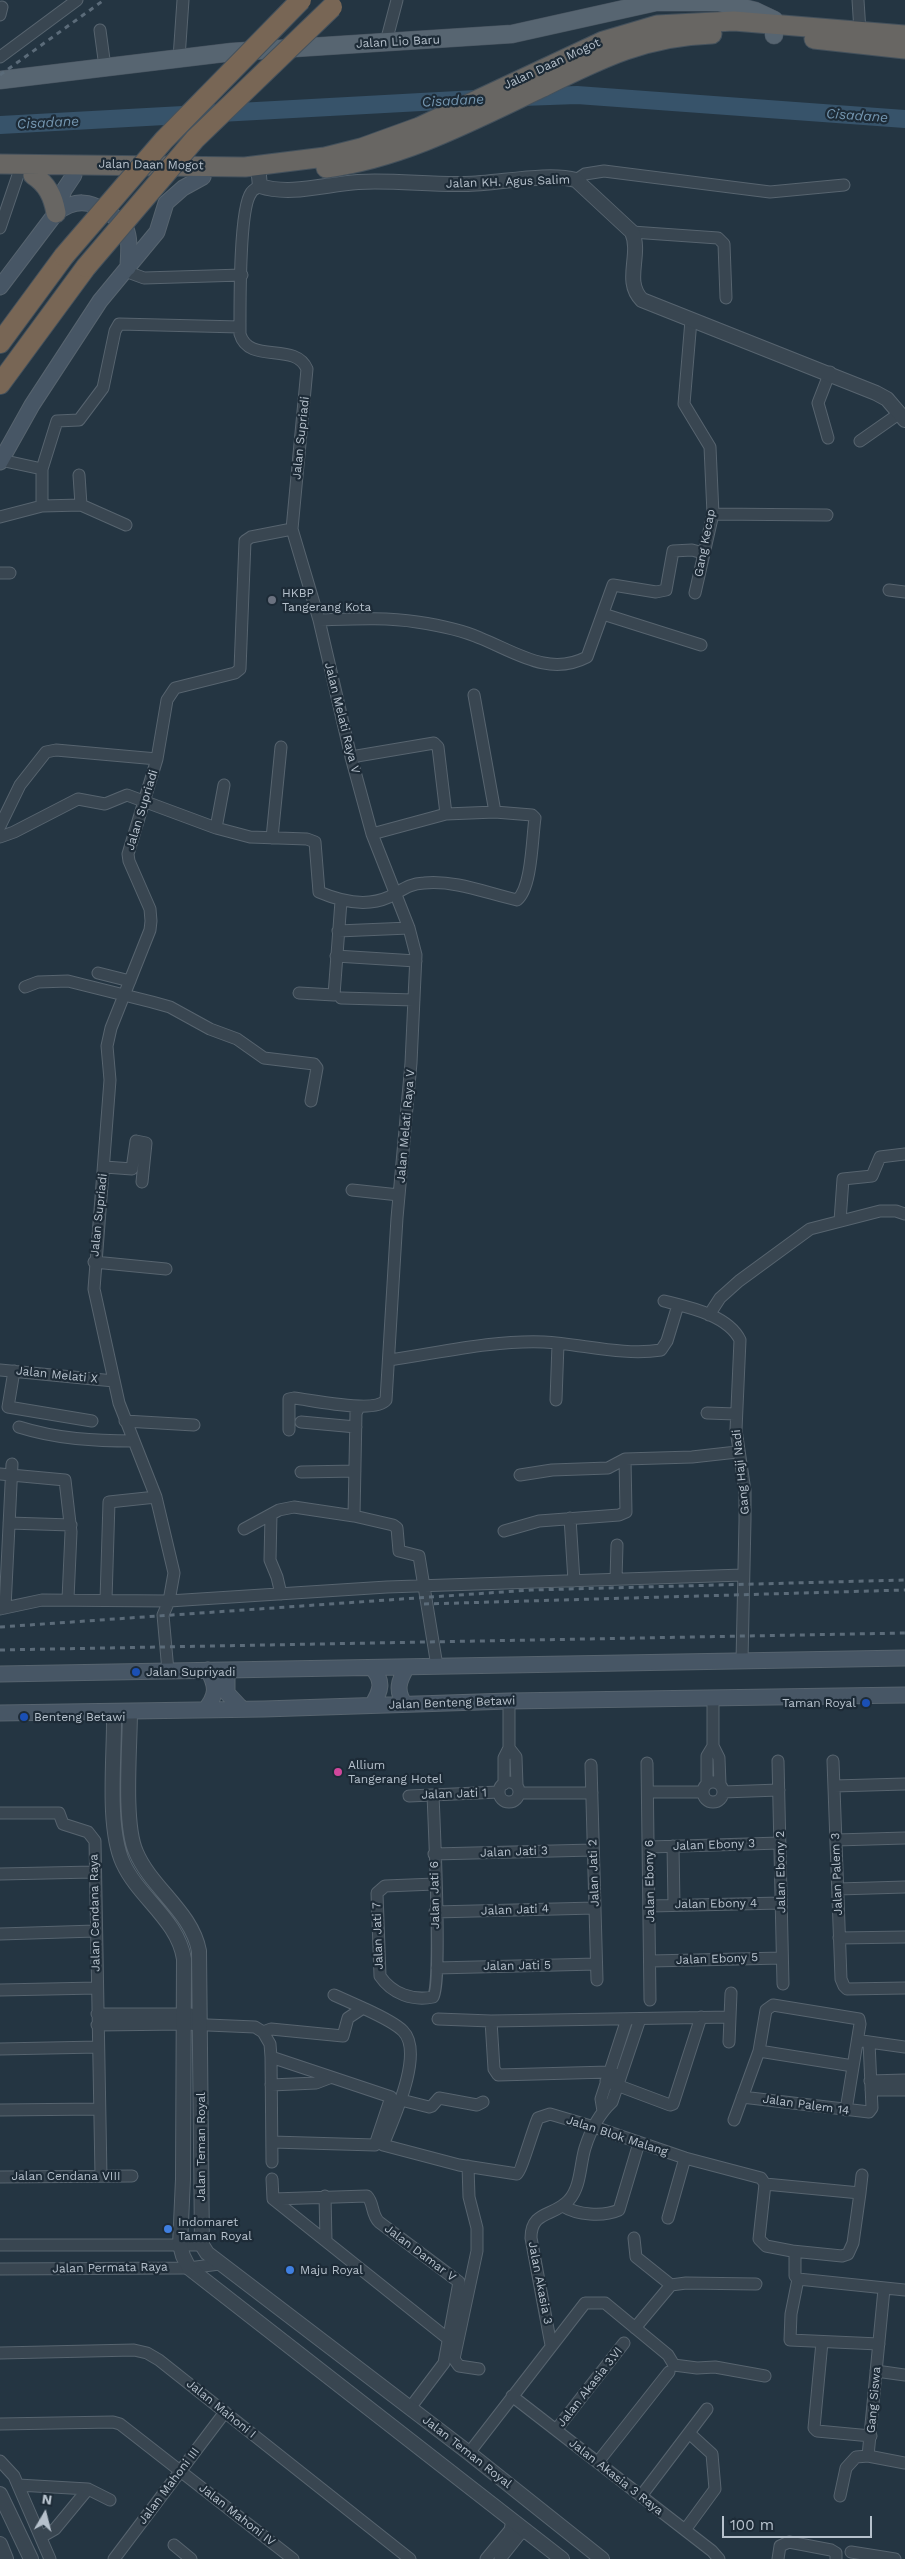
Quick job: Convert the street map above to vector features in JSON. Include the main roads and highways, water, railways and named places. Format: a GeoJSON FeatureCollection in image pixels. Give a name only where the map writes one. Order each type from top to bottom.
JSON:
{"type":"FeatureCollection","features":[{"type":"Feature","properties":{"kind":"highway"},"geometry":{"type":"LineString","coordinates":[[0,343],[64,256],[164,140],[301,0]]}},
{"type":"Feature","properties":{"kind":"highway"},"geometry":{"type":"LineString","coordinates":[[1,383],[86,267],[195,139],[336,3]]}},
{"type":"Feature","properties":{"kind":"highway","name":"Jalan Daan Mogot"},"geometry":{"type":"LineString","coordinates":[[17,175],[259,176],[340,166],[395,152],[423,134],[570,64],[734,20],[775,29],[905,48]]}},
{"type":"Feature","properties":{"kind":"highway","name":"Jalan Daan Mogot"},"geometry":{"type":"LineString","coordinates":[[775,29],[860,31],[905,35]]}},
{"type":"Feature","properties":{"kind":"highway","name":"Jalan Daan Mogot"},"geometry":{"type":"LineString","coordinates":[[0,164],[259,176]]}},
{"type":"Feature","properties":{"kind":"highway"},"geometry":{"type":"LineString","coordinates":[[17,175],[42,181],[53,198],[56,213]]}},
{"type":"Feature","properties":{"kind":"main road","name":"Jalan Lio Baru"},"geometry":{"type":"LineString","coordinates":[[0,80],[232,52],[512,34],[635,3],[674,0],[719,2],[734,20],[766,15],[775,29]]}},
{"type":"Feature","properties":{"kind":"main road"},"geometry":{"type":"LineString","coordinates":[[56,213],[64,190],[74,175]]}},
{"type":"Feature","properties":{"kind":"main road"},"geometry":{"type":"LineString","coordinates":[[1,461],[32,405],[100,301],[128,271],[157,232],[166,203],[183,188],[203,177]]}},
{"type":"Feature","properties":{"kind":"main road"},"geometry":{"type":"LineString","coordinates":[[0,287],[6,270],[56,213],[76,202],[95,204],[125,226],[128,239],[128,271]]}},
{"type":"Feature","properties":{"kind":"main road"},"geometry":{"type":"LineString","coordinates":[[0,1674],[905,1658]]}},
{"type":"Feature","properties":{"kind":"main road"},"geometry":{"type":"LineString","coordinates":[[405,1704],[398,1691],[399,1682],[407,1667]]}},
{"type":"Feature","properties":{"kind":"main road"},"geometry":{"type":"LineString","coordinates":[[372,1668],[378,1675],[381,1683],[380,1690],[372,1705]]}},
{"type":"Feature","properties":{"kind":"main road"},"geometry":{"type":"LineString","coordinates":[[205,1710],[212,1702],[216,1691],[216,1686],[208,1670]]}},
{"type":"Feature","properties":{"kind":"main road"},"geometry":{"type":"LineString","coordinates":[[227,1670],[227,1693],[242,1709]]}},
{"type":"Feature","properties":{"kind":"main road","name":"Jalan Benteng Betawi"},"geometry":{"type":"LineString","coordinates":[[0,1713],[205,1710],[509,1701],[905,1695]]}},
{"type":"Feature","properties":{"kind":"waterway","name":"Cisadane"},"geometry":{"type":"LineString","coordinates":[[522,97],[577,95],[905,119]]}},
{"type":"Feature","properties":{"kind":"waterway","name":"Cisadane"},"geometry":{"type":"LineString","coordinates":[[0,125],[476,99]]}},
{"type":"Feature","properties":{"kind":"railway"},"geometry":{"type":"LineString","coordinates":[[0,75],[104,0]]}},
{"type":"Feature","properties":{"kind":"railway"},"geometry":{"type":"LineString","coordinates":[[0,1627],[531,1590],[905,1580]]}},
{"type":"Feature","properties":{"kind":"railway"},"geometry":{"type":"LineString","coordinates":[[424,1604],[905,1590]]}},
{"type":"Feature","properties":{"kind":"railway"},"geometry":{"type":"LineString","coordinates":[[0,1650],[905,1633]]}},
{"type":"Feature","properties":{"kind":"place","name":"HKBP Tangerang Kota"},"geometry":{"type":"Point","coordinates":[272,600]}},
{"type":"Feature","properties":{"kind":"place","name":"Jalan Supriyadi"},"geometry":{"type":"Point","coordinates":[136,1672]}},
{"type":"Feature","properties":{"kind":"place","name":"Taman Royal"},"geometry":{"type":"Point","coordinates":[866,1703]}},
{"type":"Feature","properties":{"kind":"place","name":"Benteng Betawi"},"geometry":{"type":"Point","coordinates":[24,1717]}},
{"type":"Feature","properties":{"kind":"place","name":"Allium Tangerang Hotel"},"geometry":{"type":"Point","coordinates":[338,1772]}},
{"type":"Feature","properties":{"kind":"place","name":"Indomaret Taman Royal"},"geometry":{"type":"Point","coordinates":[168,2229]}},
{"type":"Feature","properties":{"kind":"place","name":"Maju Royal"},"geometry":{"type":"Point","coordinates":[290,2270]}}]}
